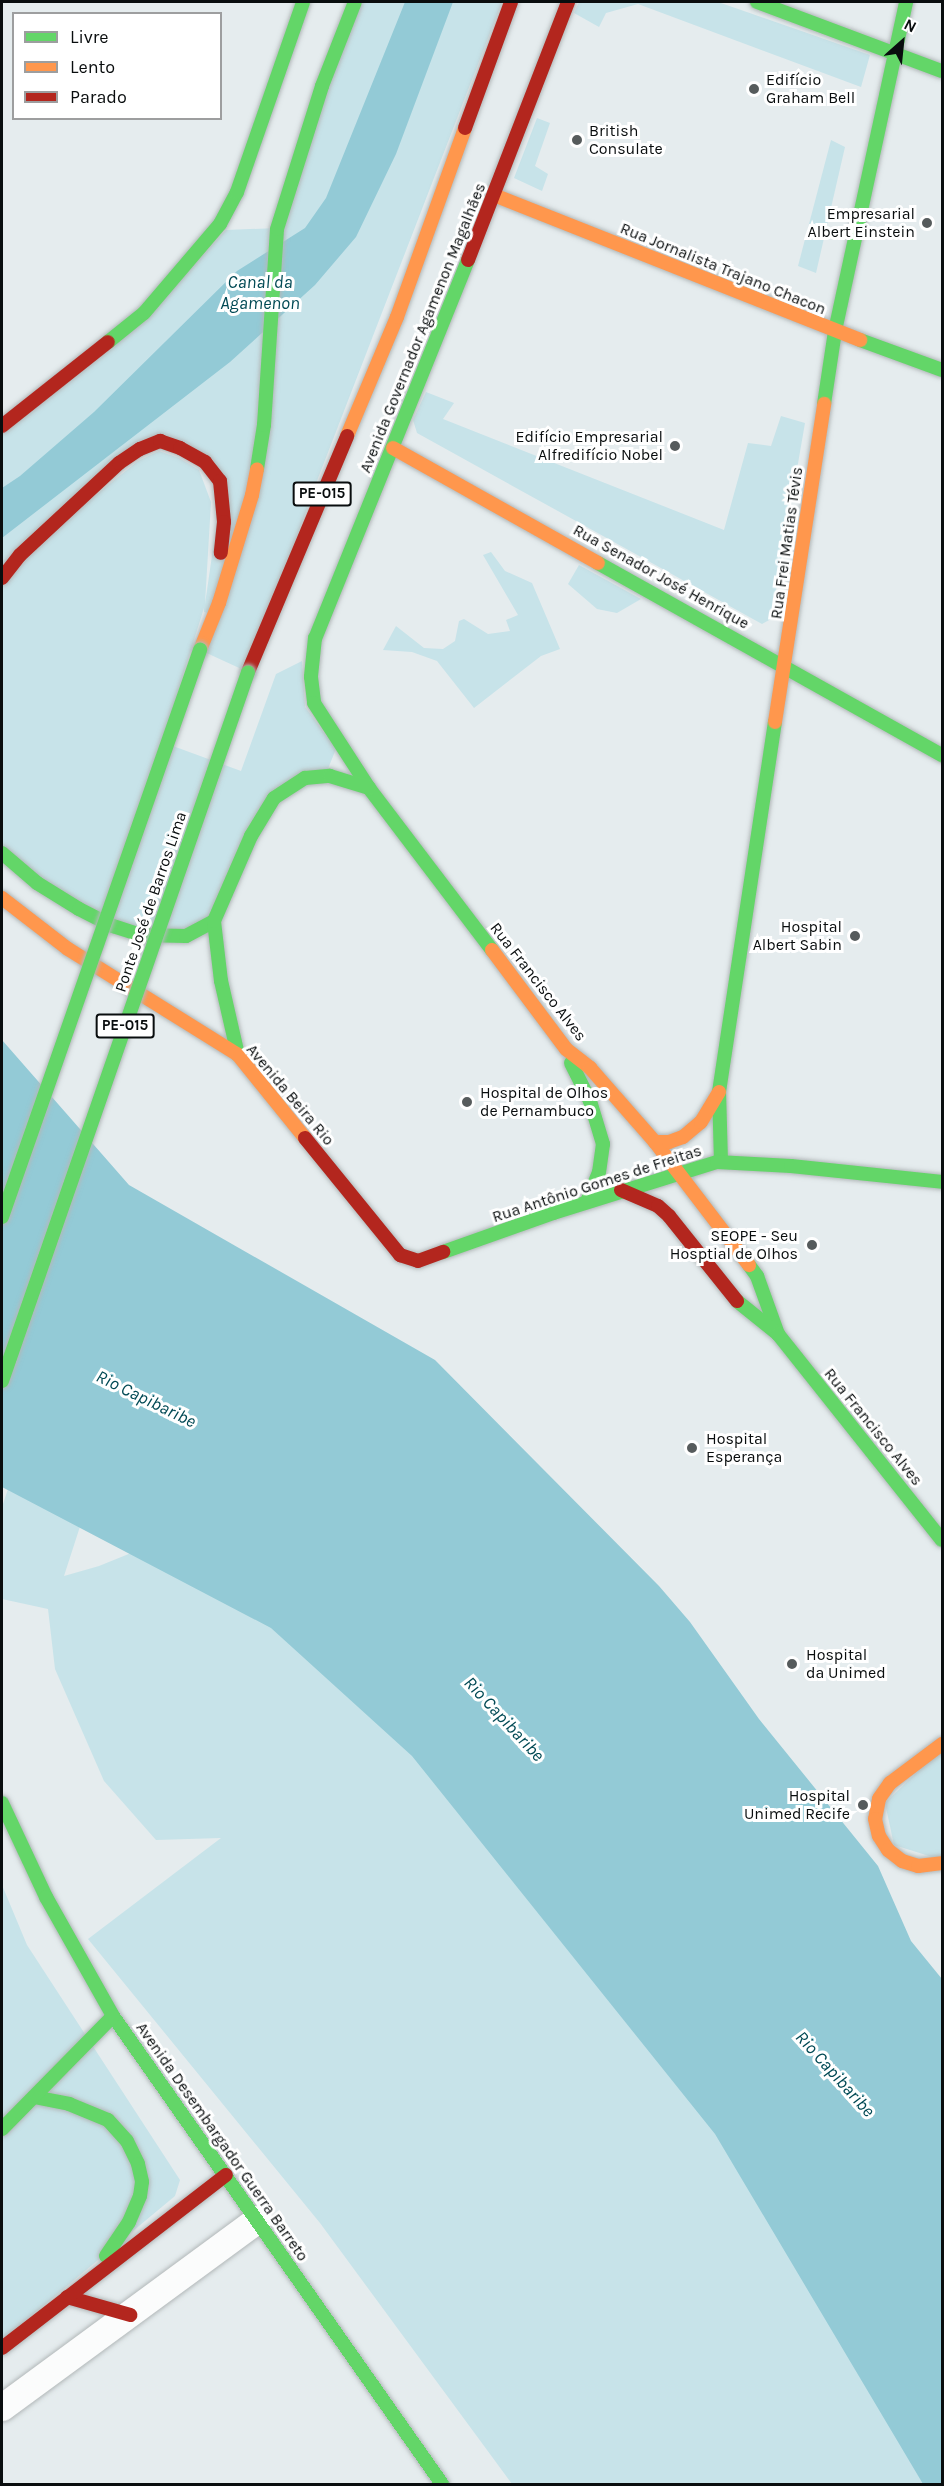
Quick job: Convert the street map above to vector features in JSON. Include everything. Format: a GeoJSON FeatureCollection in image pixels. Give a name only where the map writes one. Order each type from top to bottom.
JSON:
{"type":"FeatureCollection","features":[{"type":"Feature","properties":{"kind":"main road"},"geometry":{"type":"LineString","coordinates":[[2,426],[144,313],[220,224],[237,192],[303,2]]}},
{"type":"Feature","properties":{"kind":"main road","name":"PE-015"},"geometry":{"type":"LineString","coordinates":[[2,1217],[214,615],[252,495],[264,425],[277,229],[322,86],[355,2]]}},
{"type":"Feature","properties":{"kind":"main road","name":"Avenida Governador Agamenon Magalhães"},"geometry":{"type":"LineString","coordinates":[[248,672],[397,317],[511,2]]}},
{"type":"Feature","properties":{"kind":"main road","name":"Avenida Governador Agamenon Magalhães"},"geometry":{"type":"LineString","coordinates":[[314,703],[311,677],[315,639],[494,195],[568,2]]}},
{"type":"Feature","properties":{"kind":"main road"},"geometry":{"type":"LineString","coordinates":[[757,2],[942,71]]}},
{"type":"Feature","properties":{"kind":"main road","name":"Rua Frei Matias Tévis"},"geometry":{"type":"LineString","coordinates":[[721,1162],[719,1092],[835,331],[906,2]]}},
{"type":"Feature","properties":{"kind":"main road","name":"Rua Jornalista Trajano Chacon"},"geometry":{"type":"LineString","coordinates":[[494,195],[835,331],[942,369]]}},
{"type":"Feature","properties":{"kind":"main road"},"geometry":{"type":"LineString","coordinates":[[2,578],[20,555],[119,463],[140,449],[160,441],[180,448],[205,462],[220,481],[224,522],[214,615]]}},
{"type":"Feature","properties":{"kind":"main road","name":"Rua Senador José Henrique"},"geometry":{"type":"LineString","coordinates":[[393,448],[785,665],[942,755]]}},
{"type":"Feature","properties":{"kind":"main road","name":"Ponte José de Barros Lima"},"geometry":{"type":"LineString","coordinates":[[2,1381],[248,672]]}},
{"type":"Feature","properties":{"kind":"main road","name":"Rua Francisco Alves"},"geometry":{"type":"LineString","coordinates":[[314,703],[369,788],[566,1049],[590,1068],[655,1142],[757,1275],[778,1334]]}},
{"type":"Feature","properties":{"kind":"main road"},"geometry":{"type":"LineString","coordinates":[[238,1055],[221,981],[214,921],[251,836],[274,798],[289,786],[305,778],[330,776],[369,788]]}},
{"type":"Feature","properties":{"kind":"main road"},"geometry":{"type":"LineString","coordinates":[[2,853],[37,883],[79,909],[131,932],[141,935],[186,936],[214,921]]}},
{"type":"Feature","properties":{"kind":"main road","name":"Avenida Beira Rio"},"geometry":{"type":"LineString","coordinates":[[2,898],[68,949],[238,1055],[384,1235]]}},
{"type":"Feature","properties":{"kind":"main road"},"geometry":{"type":"LineString","coordinates":[[566,1049],[590,1101],[603,1144],[599,1172],[587,1202]]}},
{"type":"Feature","properties":{"kind":"main road","name":"Rua Frei Matias Tévis"},"geometry":{"type":"LineString","coordinates":[[655,1142],[669,1142],[683,1137],[701,1122],[719,1092]]}},
{"type":"Feature","properties":{"kind":"main road","name":"Rua Antônio Gomes de Freitas"},"geometry":{"type":"LineString","coordinates":[[384,1235],[400,1255],[418,1261],[621,1190],[678,1172],[721,1162],[791,1166],[942,1182]]}},
{"type":"Feature","properties":{"kind":"main road","name":"Rua Francisco Alves"},"geometry":{"type":"LineString","coordinates":[[621,1190],[658,1206],[669,1216],[730,1296],[778,1334],[942,1540]]}},
{"type":"Feature","properties":{"kind":"main road"},"geometry":{"type":"LineString","coordinates":[[942,1744],[890,1783],[879,1799],[875,1819],[879,1836],[888,1850],[902,1861],[918,1866],[942,1863]]}},
{"type":"Feature","properties":{"kind":"main road","name":"Avenida Desembargador Guerra Barreto"},"geometry":{"type":"LineString","coordinates":[[2,1803],[46,1897],[113,2016],[258,2219],[442,2484]]}},
{"type":"Feature","properties":{"kind":"main road"},"geometry":{"type":"LineString","coordinates":[[2,2129],[113,2016]]}},
{"type":"Feature","properties":{"kind":"main road"},"geometry":{"type":"LineString","coordinates":[[34,2097],[69,2104],[108,2120],[127,2141],[138,2164],[142,2181],[140,2196],[129,2222],[117,2243],[84,2283]]}},
{"type":"Feature","properties":{"kind":"main road"},"geometry":{"type":"LineString","coordinates":[[2,2348],[226,2175]]}},
{"type":"Feature","properties":{"kind":"main road"},"geometry":{"type":"LineString","coordinates":[[67,2297],[130,2315]]}},
{"type":"Feature","properties":{"kind":"street"},"geometry":{"type":"LineString","coordinates":[[2,2407],[258,2219]]}},
{"type":"Feature","properties":{"kind":"shaded area"},"geometry":{"type":"Polygon","coordinates":[[[355,2],[502,2],[315,486],[248,672],[200,650],[214,615],[204,612],[204,608],[162,742],[241,771],[276,674],[302,661],[305,707],[336,749],[325,776],[300,778],[284,785],[269,798],[246,836],[209,921],[181,936],[135,935],[108,926],[74,909],[32,883],[2,857],[2,426],[149,315],[226,230],[277,228],[322,86],[355,2]],[[152,448],[118,472],[65,520],[138,461],[159,451],[179,458],[199,470],[211,502],[205,604],[219,507],[206,469],[180,454],[152,448]]]}},
{"type":"Feature","properties":{"kind":"shaded area"},"geometry":{"type":"Polygon","coordinates":[[[579,2],[718,2],[870,55],[861,87],[638,4],[606,13],[599,27],[574,13],[579,2]]]}},
{"type":"Feature","properties":{"kind":"shaded area"},"geometry":{"type":"Polygon","coordinates":[[[537,118],[550,123],[535,166],[548,174],[542,191],[514,178],[537,118]]]}},
{"type":"Feature","properties":{"kind":"shaded area"},"geometry":{"type":"Polygon","coordinates":[[[831,140],[845,147],[816,273],[798,266],[831,140]]]}},
{"type":"Feature","properties":{"kind":"shaded area"},"geometry":{"type":"Polygon","coordinates":[[[426,392],[454,403],[443,419],[724,530],[748,443],[771,446],[781,416],[805,423],[771,619],[762,624],[417,433],[413,420],[426,392]]]}},
{"type":"Feature","properties":{"kind":"shaded area"},"geometry":{"type":"Polygon","coordinates":[[[491,552],[505,571],[532,583],[560,649],[541,656],[474,708],[437,661],[412,652],[383,650],[396,626],[424,648],[443,649],[455,641],[459,621],[464,619],[488,634],[510,631],[506,620],[518,615],[483,555],[491,552]]]}},
{"type":"Feature","properties":{"kind":"shaded area"},"geometry":{"type":"Polygon","coordinates":[[[579,565],[641,599],[617,613],[597,609],[568,584],[579,565]]]}},
{"type":"Feature","properties":{"kind":"shaded area"},"geometry":{"type":"Polygon","coordinates":[[[12,1477],[86,1508],[64,1576],[99,1566],[141,1549],[316,1639],[647,2016],[942,2484],[512,2484],[320,2223],[88,1939],[221,1838],[156,1840],[104,1781],[55,1669],[48,1609],[2,1599],[2,1507],[12,1477]]]}},
{"type":"Feature","properties":{"kind":"shaded area"},"geometry":{"type":"Polygon","coordinates":[[[942,1748],[942,1860],[894,1845],[885,1803],[942,1748]]]}},
{"type":"Feature","properties":{"kind":"shaded area"},"geometry":{"type":"Polygon","coordinates":[[[2,1885],[27,1945],[180,2180],[175,2196],[2,2340],[2,1885]]]}},
{"type":"Feature","properties":{"kind":"water","name":"Canal da Agamenon"},"geometry":{"type":"Polygon","coordinates":[[[405,2],[453,2],[396,154],[356,237],[315,285],[230,362],[2,538],[2,488],[20,476],[94,412],[237,271],[305,228],[326,198],[405,2]]]}},
{"type":"Feature","properties":{"kind":"water","name":"Rio Capibaribe"},"geometry":{"type":"Polygon","coordinates":[[[2,1040],[129,1185],[435,1360],[659,1586],[690,1622],[759,1719],[878,1866],[911,1941],[942,1979],[942,2484],[923,2484],[715,2134],[412,1756],[271,1628],[2,1487],[2,1040]]]}},
{"type":"Feature","properties":{"kind":"traffic: fast"},"geometry":{"type":"LineString","coordinates":[[108,342],[144,313],[220,224],[237,192],[303,2]]}},
{"type":"Feature","properties":{"kind":"traffic: fast"},"geometry":{"type":"LineString","coordinates":[[257,469],[264,425],[277,229],[322,86],[355,2]]}},
{"type":"Feature","properties":{"kind":"traffic: fast"},"geometry":{"type":"LineString","coordinates":[[757,2],[942,71]]}},
{"type":"Feature","properties":{"kind":"traffic: fast"},"geometry":{"type":"LineString","coordinates":[[824,404],[835,331],[906,2]]}},
{"type":"Feature","properties":{"kind":"traffic: fast"},"geometry":{"type":"LineString","coordinates":[[468,260],[315,638],[311,677],[314,703],[369,788],[492,950]]}},
{"type":"Feature","properties":{"kind":"traffic: fast"},"geometry":{"type":"LineString","coordinates":[[860,340],[942,370]]}},
{"type":"Feature","properties":{"kind":"traffic: fast"},"geometry":{"type":"LineString","coordinates":[[598,563],[942,755]]}},
{"type":"Feature","properties":{"kind":"traffic: fast"},"geometry":{"type":"LineString","coordinates":[[2,1217],[200,650]]}},
{"type":"Feature","properties":{"kind":"traffic: fast"},"geometry":{"type":"LineString","coordinates":[[2,1381],[248,672]]}},
{"type":"Feature","properties":{"kind":"traffic: fast"},"geometry":{"type":"LineString","coordinates":[[721,1162],[719,1092],[775,722]]}},
{"type":"Feature","properties":{"kind":"traffic: fast"},"geometry":{"type":"LineString","coordinates":[[238,1055],[221,981],[214,921],[251,836],[274,798],[305,778],[330,776],[369,788]]}},
{"type":"Feature","properties":{"kind":"traffic: fast"},"geometry":{"type":"LineString","coordinates":[[2,853],[37,883],[79,909],[113,926],[141,935],[186,936],[214,921]]}},
{"type":"Feature","properties":{"kind":"traffic: fast"},"geometry":{"type":"LineString","coordinates":[[571,1063],[590,1101],[603,1144],[599,1172],[587,1202]]}},
{"type":"Feature","properties":{"kind":"traffic: fast"},"geometry":{"type":"LineString","coordinates":[[443,1252],[553,1213],[717,1162],[791,1166],[942,1182]]}},
{"type":"Feature","properties":{"kind":"traffic: fast"},"geometry":{"type":"LineString","coordinates":[[749,1265],[757,1276],[778,1334]]}},
{"type":"Feature","properties":{"kind":"traffic: fast"},"geometry":{"type":"LineString","coordinates":[[737,1301],[778,1334],[942,1540]]}},
{"type":"Feature","properties":{"kind":"traffic: fast"},"geometry":{"type":"LineString","coordinates":[[2,1803],[46,1897],[113,2016],[442,2484]]}},
{"type":"Feature","properties":{"kind":"traffic: fast"},"geometry":{"type":"LineString","coordinates":[[2,2129],[113,2016]]}},
{"type":"Feature","properties":{"kind":"traffic: fast"},"geometry":{"type":"LineString","coordinates":[[34,2097],[69,2104],[108,2120],[127,2141],[138,2164],[142,2182],[140,2196],[129,2222],[106,2256]]}},
{"type":"Feature","properties":{"kind":"traffic: slow"},"geometry":{"type":"LineString","coordinates":[[347,436],[397,317],[465,128]]}},
{"type":"Feature","properties":{"kind":"traffic: slow"},"geometry":{"type":"LineString","coordinates":[[494,195],[860,340]]}},
{"type":"Feature","properties":{"kind":"traffic: slow"},"geometry":{"type":"LineString","coordinates":[[775,722],[824,404]]}},
{"type":"Feature","properties":{"kind":"traffic: slow"},"geometry":{"type":"LineString","coordinates":[[393,448],[598,563]]}},
{"type":"Feature","properties":{"kind":"traffic: slow"},"geometry":{"type":"LineString","coordinates":[[200,650],[219,603],[252,495],[257,469]]}},
{"type":"Feature","properties":{"kind":"traffic: slow"},"geometry":{"type":"LineString","coordinates":[[2,898],[68,949],[238,1055],[305,1138]]}},
{"type":"Feature","properties":{"kind":"traffic: slow"},"geometry":{"type":"LineString","coordinates":[[492,950],[566,1049],[590,1068],[655,1142],[749,1265]]}},
{"type":"Feature","properties":{"kind":"traffic: slow"},"geometry":{"type":"LineString","coordinates":[[655,1142],[669,1142],[683,1137],[701,1122],[719,1092]]}},
{"type":"Feature","properties":{"kind":"traffic: slow"},"geometry":{"type":"LineString","coordinates":[[942,1744],[890,1783],[879,1799],[875,1819],[879,1836],[888,1850],[902,1861],[918,1866],[942,1863]]}},
{"type":"Feature","properties":{"kind":"traffic: jam"},"geometry":{"type":"LineString","coordinates":[[465,128],[511,2]]}},
{"type":"Feature","properties":{"kind":"traffic: jam"},"geometry":{"type":"LineString","coordinates":[[468,260],[568,2]]}},
{"type":"Feature","properties":{"kind":"traffic: jam"},"geometry":{"type":"LineString","coordinates":[[2,426],[108,342]]}},
{"type":"Feature","properties":{"kind":"traffic: jam"},"geometry":{"type":"LineString","coordinates":[[248,672],[347,436]]}},
{"type":"Feature","properties":{"kind":"traffic: jam"},"geometry":{"type":"LineString","coordinates":[[2,578],[20,555],[119,463],[140,449],[160,441],[180,448],[205,462],[220,481],[224,522],[221,553]]}},
{"type":"Feature","properties":{"kind":"traffic: jam"},"geometry":{"type":"LineString","coordinates":[[305,1138],[400,1255],[418,1261],[443,1252]]}},
{"type":"Feature","properties":{"kind":"traffic: jam"},"geometry":{"type":"LineString","coordinates":[[621,1190],[658,1206],[669,1216],[737,1301]]}},
{"type":"Feature","properties":{"kind":"traffic: jam"},"geometry":{"type":"LineString","coordinates":[[2,2348],[226,2175]]}},
{"type":"Feature","properties":{"kind":"traffic: jam"},"geometry":{"type":"LineString","coordinates":[[67,2297],[130,2315]]}},
{"type":"Feature","properties":{"kind":"place","name":"Edifício Graham Bell"},"geometry":{"type":"Point","coordinates":[754,89]}},
{"type":"Feature","properties":{"kind":"place","name":"British Consulate"},"geometry":{"type":"Point","coordinates":[577,140]}},
{"type":"Feature","properties":{"kind":"place","name":"Empresarial Albert Einstein"},"geometry":{"type":"Point","coordinates":[927,223]}},
{"type":"Feature","properties":{"kind":"place","name":"Edifício Empresarial Alfredifício Nobel"},"geometry":{"type":"Point","coordinates":[675,446]}},
{"type":"Feature","properties":{"kind":"place","name":"Hospital Albert Sabin"},"geometry":{"type":"Point","coordinates":[855,936]}},
{"type":"Feature","properties":{"kind":"place","name":"Hospital de Olhos de Pernambuco"},"geometry":{"type":"Point","coordinates":[467,1102]}},
{"type":"Feature","properties":{"kind":"place","name":"SEOPE - Seu Hosptial de Olhos"},"geometry":{"type":"Point","coordinates":[812,1245]}},
{"type":"Feature","properties":{"kind":"place","name":"Hospital Esperança"},"geometry":{"type":"Point","coordinates":[692,1448]}},
{"type":"Feature","properties":{"kind":"place","name":"Hospital da Unimed"},"geometry":{"type":"Point","coordinates":[792,1664]}},
{"type":"Feature","properties":{"kind":"place","name":"Hospital Unimed Recife"},"geometry":{"type":"Point","coordinates":[863,1805]}}]}
